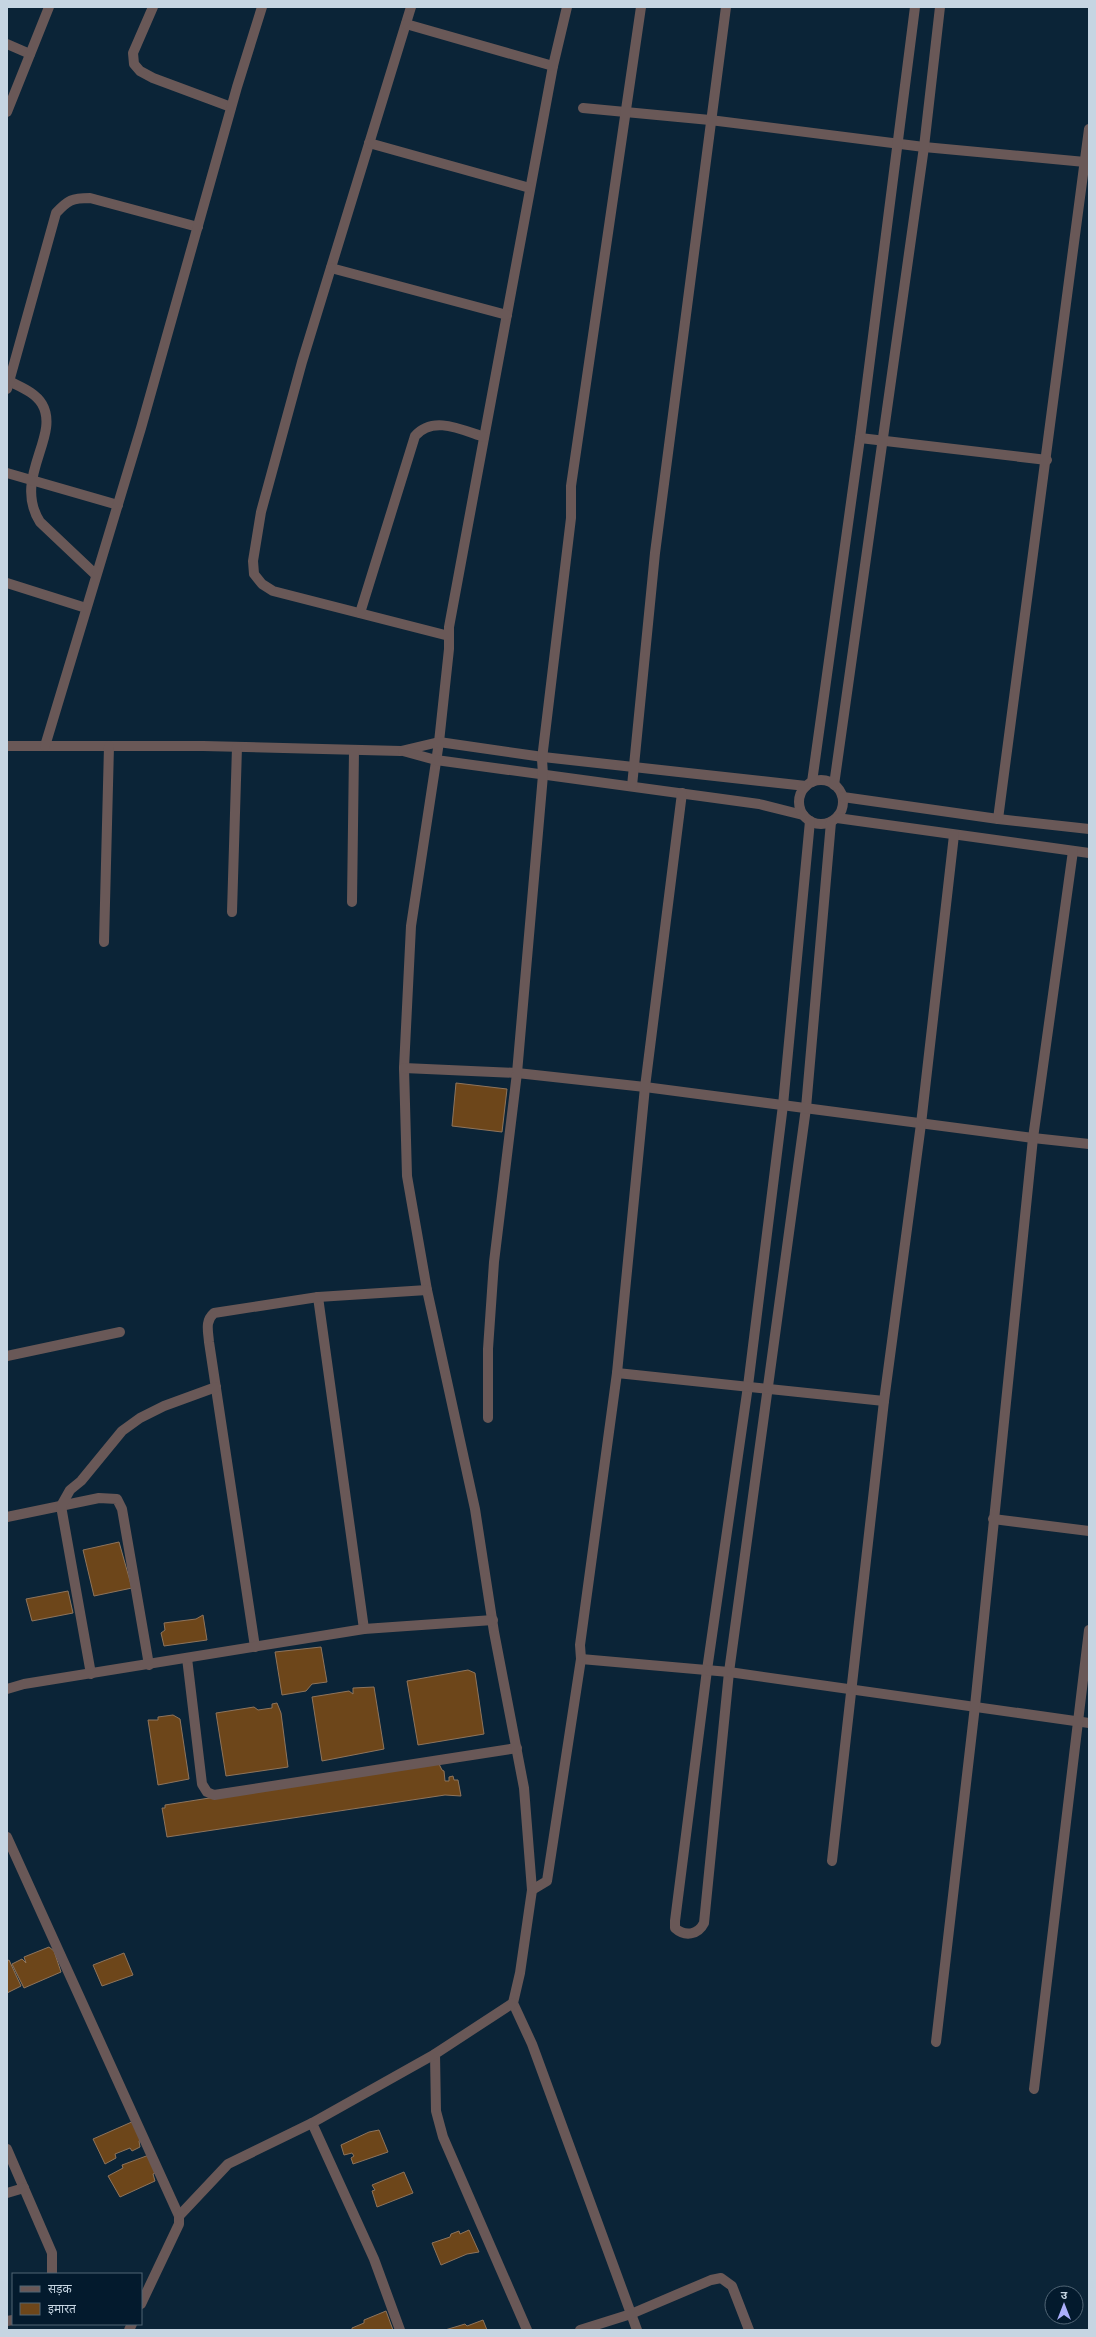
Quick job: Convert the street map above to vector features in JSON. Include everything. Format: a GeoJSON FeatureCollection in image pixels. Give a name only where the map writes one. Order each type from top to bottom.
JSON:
{"type":"FeatureCollection","features":[{"type":"Feature","properties":{"kind":"street"},"geometry":{"type":"LineString","coordinates":[[7,112],[49,7]]}},
{"type":"Feature","properties":{"kind":"street"},"geometry":{"type":"LineString","coordinates":[[153,7],[133,53],[134,64],[140,71],[153,78],[231,107]]}},
{"type":"Feature","properties":{"kind":"street"},"geometry":{"type":"LineString","coordinates":[[45,746],[118,505],[231,107],[262,7]]}},
{"type":"Feature","properties":{"kind":"street"},"geometry":{"type":"LineString","coordinates":[[411,7],[302,362],[261,512],[253,561],[254,574],[262,584],[274,591],[449,636]]}},
{"type":"Feature","properties":{"kind":"street"},"geometry":{"type":"LineString","coordinates":[[567,7],[553,66],[530,188],[449,636],[439,742],[411,926],[404,1068],[407,1176],[427,1290],[475,1509],[493,1620],[524,1788],[532,1890],[520,1973],[513,2003],[532,2044],[637,2330]]}},
{"type":"Feature","properties":{"kind":"street"},"geometry":{"type":"LineString","coordinates":[[488,1418],[488,1349],[494,1262],[517,1073],[543,775],[543,757],[571,518],[571,486],[641,7]]}},
{"type":"Feature","properties":{"kind":"street"},"geometry":{"type":"LineString","coordinates":[[632,786],[655,553],[710,120],[726,7]]}},
{"type":"Feature","properties":{"kind":"street"},"geometry":{"type":"LineString","coordinates":[[401,751],[439,742],[543,757],[633,767],[809,784],[820,780],[834,785],[843,797],[842,812],[834,820],[806,1108],[729,1672],[704,1923],[700,1932],[696,1934],[675,1928],[675,1920],[707,1670],[748,1386],[783,1105],[807,818],[799,802],[802,792],[809,784],[860,438],[915,7]]}},
{"type":"Feature","properties":{"kind":"street"},"geometry":{"type":"LineString","coordinates":[[834,785],[924,147],[940,7]]}},
{"type":"Feature","properties":{"kind":"street"},"geometry":{"type":"LineString","coordinates":[[406,24],[553,66]]}},
{"type":"Feature","properties":{"kind":"street"},"geometry":{"type":"LineString","coordinates":[[7,44],[30,54]]}},
{"type":"Feature","properties":{"kind":"street"},"geometry":{"type":"LineString","coordinates":[[584,108],[710,120],[898,142],[924,147],[1085,162]]}},
{"type":"Feature","properties":{"kind":"street"},"geometry":{"type":"LineString","coordinates":[[998,819],[1047,460],[1089,129]]}},
{"type":"Feature","properties":{"kind":"street"},"geometry":{"type":"LineString","coordinates":[[369,143],[530,188]]}},
{"type":"Feature","properties":{"kind":"street"},"geometry":{"type":"LineString","coordinates":[[96,575],[40,522],[33,512],[30,502],[30,481],[46,429],[46,415],[42,404],[35,395],[8,385],[56,213],[74,198],[90,198],[198,227]]}},
{"type":"Feature","properties":{"kind":"street"},"geometry":{"type":"LineString","coordinates":[[331,268],[507,315]]}},
{"type":"Feature","properties":{"kind":"street"},"geometry":{"type":"LineString","coordinates":[[360,613],[415,436],[422,428],[434,425],[447,426],[484,437]]}},
{"type":"Feature","properties":{"kind":"street"},"geometry":{"type":"LineString","coordinates":[[860,438],[1047,460]]}},
{"type":"Feature","properties":{"kind":"street"},"geometry":{"type":"LineString","coordinates":[[7,473],[30,481],[118,505]]}},
{"type":"Feature","properties":{"kind":"street"},"geometry":{"type":"LineString","coordinates":[[7,583],[86,608]]}},
{"type":"Feature","properties":{"kind":"street"},"geometry":{"type":"LineString","coordinates":[[7,746],[237,747],[401,751],[436,760],[759,804],[807,818],[819,824],[834,820],[1089,853]]}},
{"type":"Feature","properties":{"kind":"street"},"geometry":{"type":"LineString","coordinates":[[104,942],[109,746]]}},
{"type":"Feature","properties":{"kind":"street"},"geometry":{"type":"LineString","coordinates":[[232,912],[237,747]]}},
{"type":"Feature","properties":{"kind":"street"},"geometry":{"type":"LineString","coordinates":[[352,902],[354,750]]}},
{"type":"Feature","properties":{"kind":"street"},"geometry":{"type":"LineString","coordinates":[[532,1890],[547,1881],[581,1659],[580,1645],[617,1373],[645,1087],[682,793]]}},
{"type":"Feature","properties":{"kind":"street"},"geometry":{"type":"LineString","coordinates":[[843,797],[998,819],[1089,829]]}},
{"type":"Feature","properties":{"kind":"street"},"geometry":{"type":"LineString","coordinates":[[832,1861],[884,1402],[921,1124],[954,835]]}},
{"type":"Feature","properties":{"kind":"street"},"geometry":{"type":"LineString","coordinates":[[936,2042],[975,1706],[1033,1138],[1073,851]]}},
{"type":"Feature","properties":{"kind":"street"},"geometry":{"type":"LineString","coordinates":[[404,1068],[517,1073],[645,1087],[921,1124],[1089,1144]]}},
{"type":"Feature","properties":{"kind":"street"},"geometry":{"type":"LineString","coordinates":[[255,1647],[207,1326],[209,1318],[214,1313],[318,1297],[427,1290]]}},
{"type":"Feature","properties":{"kind":"street"},"geometry":{"type":"LineString","coordinates":[[318,1297],[364,1629]]}},
{"type":"Feature","properties":{"kind":"street"},"geometry":{"type":"LineString","coordinates":[[7,1356],[120,1332]]}},
{"type":"Feature","properties":{"kind":"street"},"geometry":{"type":"LineString","coordinates":[[617,1373],[768,1388],[884,1402]]}},
{"type":"Feature","properties":{"kind":"street"},"geometry":{"type":"LineString","coordinates":[[91,1674],[60,1506],[70,1490],[82,1481],[122,1431],[140,1418],[164,1406],[216,1387]]}},
{"type":"Feature","properties":{"kind":"street"},"geometry":{"type":"LineString","coordinates":[[7,1517],[108,1498],[117,1499],[122,1509],[149,1665]]}},
{"type":"Feature","properties":{"kind":"street"},"geometry":{"type":"LineString","coordinates":[[993,1519],[1089,1531]]}},
{"type":"Feature","properties":{"kind":"street"},"geometry":{"type":"LineString","coordinates":[[7,1689],[24,1684],[149,1665],[364,1629],[493,1620]]}},
{"type":"Feature","properties":{"kind":"street"},"geometry":{"type":"LineString","coordinates":[[1034,2089],[1089,1630]]}},
{"type":"Feature","properties":{"kind":"street"},"geometry":{"type":"LineString","coordinates":[[187,1658],[202,1784],[207,1792],[214,1795],[517,1748]]}},
{"type":"Feature","properties":{"kind":"street"},"geometry":{"type":"LineString","coordinates":[[581,1659],[729,1672],[1089,1723]]}},
{"type":"Feature","properties":{"kind":"street"},"geometry":{"type":"LineString","coordinates":[[7,1837],[10,1851],[178,2216],[178,2224],[142,2302]]}},
{"type":"Feature","properties":{"kind":"street"},"geometry":{"type":"LineString","coordinates":[[178,2216],[228,2164],[312,2123],[435,2054],[513,2003]]}},
{"type":"Feature","properties":{"kind":"street"},"geometry":{"type":"LineString","coordinates":[[435,2054],[436,2111],[443,2137],[527,2330]]}},
{"type":"Feature","properties":{"kind":"street"},"geometry":{"type":"LineString","coordinates":[[312,2123],[374,2259],[400,2330]]}},
{"type":"Feature","properties":{"kind":"street"},"geometry":{"type":"LineString","coordinates":[[7,2149],[52,2253],[52,2273]]}},
{"type":"Feature","properties":{"kind":"street"},"geometry":{"type":"LineString","coordinates":[[7,2193],[24,2188]]}},
{"type":"Feature","properties":{"kind":"street"},"geometry":{"type":"LineString","coordinates":[[580,2330],[631,2314],[711,2280],[721,2278],[732,2286],[749,2330]]}},
{"type":"Feature","properties":{"kind":"building"},"geometry":{"type":"Polygon","coordinates":[[[456,1083],[507,1089],[502,1132],[452,1126],[456,1083]]]}},
{"type":"Feature","properties":{"kind":"building"},"geometry":{"type":"Polygon","coordinates":[[[119,1542],[132,1588],[94,1596],[83,1550],[119,1542]]]}},
{"type":"Feature","properties":{"kind":"building"},"geometry":{"type":"Polygon","coordinates":[[[68,1591],[73,1613],[32,1621],[26,1599],[68,1591]]]}},
{"type":"Feature","properties":{"kind":"building"},"geometry":{"type":"Polygon","coordinates":[[[203,1615],[207,1640],[164,1646],[161,1633],[165,1630],[164,1623],[196,1619],[203,1615]]]}},
{"type":"Feature","properties":{"kind":"building"},"geometry":{"type":"Polygon","coordinates":[[[321,1647],[327,1682],[312,1684],[306,1691],[282,1695],[275,1652],[321,1647]]]}},
{"type":"Feature","properties":{"kind":"building"},"geometry":{"type":"Polygon","coordinates":[[[468,1670],[475,1673],[484,1734],[418,1745],[407,1681],[468,1670]]]}},
{"type":"Feature","properties":{"kind":"building"},"geometry":{"type":"Polygon","coordinates":[[[374,1687],[384,1749],[322,1761],[312,1697],[349,1691],[353,1694],[353,1688],[374,1687]]]}},
{"type":"Feature","properties":{"kind":"building"},"geometry":{"type":"Polygon","coordinates":[[[277,1703],[281,1713],[288,1767],[226,1776],[216,1713],[254,1707],[258,1710],[272,1708],[272,1704],[277,1703]]]}},
{"type":"Feature","properties":{"kind":"building"},"geometry":{"type":"Polygon","coordinates":[[[173,1715],[180,1719],[189,1779],[158,1785],[148,1720],[158,1720],[158,1717],[173,1715]]]}},
{"type":"Feature","properties":{"kind":"building"},"geometry":{"type":"Polygon","coordinates":[[[438,1762],[444,1771],[445,1781],[449,1781],[449,1777],[453,1776],[454,1780],[458,1780],[461,1796],[445,1795],[167,1837],[162,1808],[165,1808],[165,1805],[438,1762]]]}},
{"type":"Feature","properties":{"kind":"building"},"geometry":{"type":"Polygon","coordinates":[[[49,1947],[54,1951],[61,1972],[24,1988],[12,1964],[22,1959],[26,1963],[24,1957],[49,1947]]]}},
{"type":"Feature","properties":{"kind":"building"},"geometry":{"type":"Polygon","coordinates":[[[124,1953],[133,1975],[102,1986],[93,1965],[124,1953]]]}},
{"type":"Feature","properties":{"kind":"building"},"geometry":{"type":"Polygon","coordinates":[[[9,1960],[21,1986],[7,1993],[7,1961],[9,1960]]]}},
{"type":"Feature","properties":{"kind":"building"},"geometry":{"type":"Polygon","coordinates":[[[134,2121],[142,2139],[139,2141],[140,2147],[132,2151],[130,2148],[115,2154],[116,2158],[105,2164],[93,2139],[134,2121]]]}},
{"type":"Feature","properties":{"kind":"building"},"geometry":{"type":"Polygon","coordinates":[[[379,2130],[388,2152],[353,2164],[351,2158],[354,2156],[352,2153],[344,2155],[341,2145],[369,2132],[379,2130]]]}},
{"type":"Feature","properties":{"kind":"building"},"geometry":{"type":"Polygon","coordinates":[[[149,2155],[155,2173],[153,2174],[155,2181],[120,2197],[108,2176],[123,2168],[122,2165],[149,2155]]]}},
{"type":"Feature","properties":{"kind":"building"},"geometry":{"type":"Polygon","coordinates":[[[404,2172],[413,2193],[377,2207],[372,2191],[375,2190],[372,2185],[404,2172]]]}},
{"type":"Feature","properties":{"kind":"building"},"geometry":{"type":"Polygon","coordinates":[[[469,2230],[479,2252],[467,2254],[441,2265],[432,2243],[450,2237],[451,2234],[459,2231],[460,2234],[469,2230]]]}},
{"type":"Feature","properties":{"kind":"building"},"geometry":{"type":"Polygon","coordinates":[[[386,2311],[393,2330],[352,2330],[352,2328],[364,2323],[364,2320],[386,2311]]]}},
{"type":"Feature","properties":{"kind":"building"},"geometry":{"type":"Polygon","coordinates":[[[483,2320],[487,2330],[445,2330],[465,2324],[467,2326],[483,2320]]]}}]}
